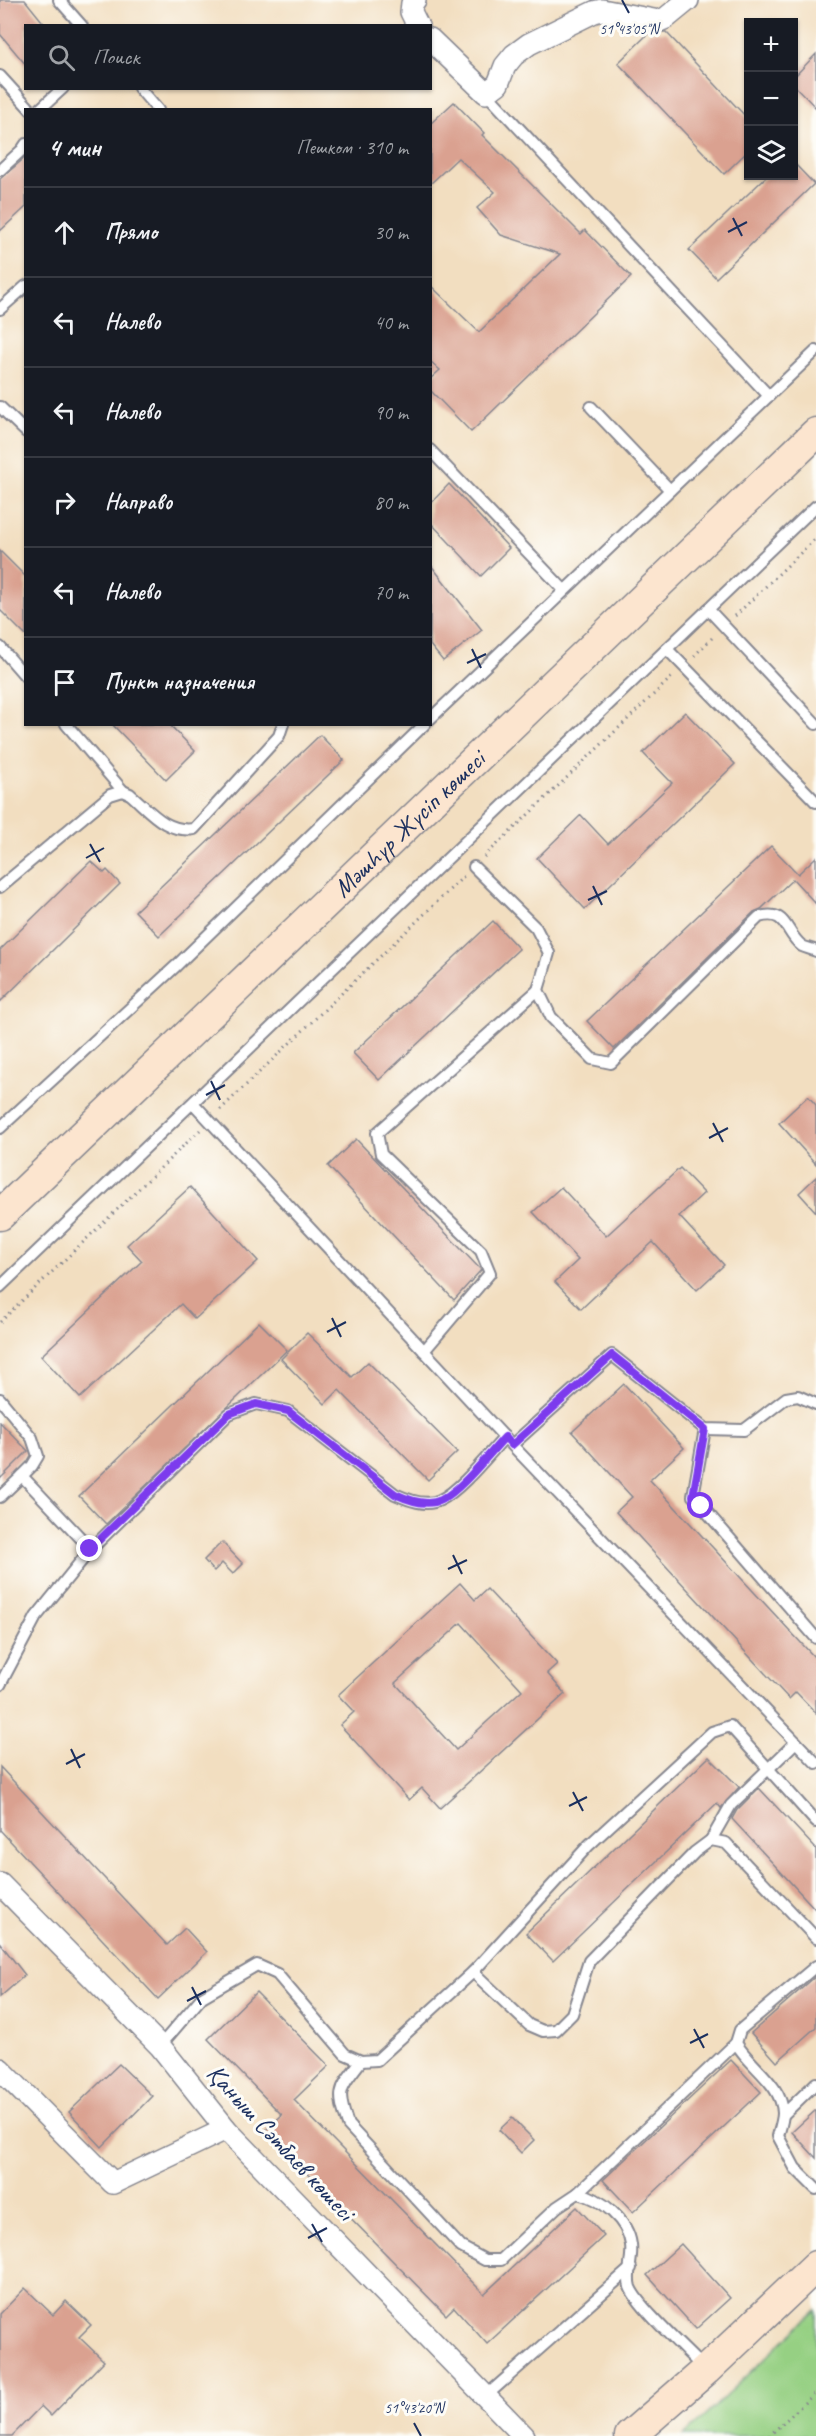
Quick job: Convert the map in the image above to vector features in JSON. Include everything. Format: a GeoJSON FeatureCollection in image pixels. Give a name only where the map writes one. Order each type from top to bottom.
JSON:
{"type":"FeatureCollection","features":[{"type":"Feature","properties":{"kind":"main road","name":"Мәшһүр Жүсіп көшесі"},"geometry":{"type":"LineString","coordinates":[[0,1215],[816,433]]}},
{"type":"Feature","properties":{"kind":"main road"},"geometry":{"type":"LineString","coordinates":[[630,2436],[706,2370],[816,2266]]}},
{"type":"Feature","properties":{"kind":"street"},"geometry":{"type":"LineString","coordinates":[[415,0],[412,3],[411,12],[417,24]]}},
{"type":"Feature","properties":{"kind":"street"},"geometry":{"type":"LineString","coordinates":[[639,0],[659,21]]}},
{"type":"Feature","properties":{"kind":"street"},"geometry":{"type":"LineString","coordinates":[[432,41],[486,93],[498,84],[504,66],[514,55],[529,44],[586,15],[602,10],[659,21],[688,0]]}},
{"type":"Feature","properties":{"kind":"street","name":"Қаныш Сәтбаев көшесі"},"geometry":{"type":"LineString","coordinates":[[0,1884],[160,2046],[226,2129],[524,2436]]}},
{"type":"Feature","properties":{"kind":"street"},"geometry":{"type":"LineString","coordinates":[[0,2069],[113,2183],[226,2129]]}},
{"type":"Feature","properties":{"kind":"lane"},"geometry":{"type":"LineString","coordinates":[[59,0],[80,24]]}},
{"type":"Feature","properties":{"kind":"lane"},"geometry":{"type":"LineString","coordinates":[[0,76],[29,108]]}},
{"type":"Feature","properties":{"kind":"lane"},"geometry":{"type":"LineString","coordinates":[[41,108],[61,90]]}},
{"type":"Feature","properties":{"kind":"lane"},"geometry":{"type":"LineString","coordinates":[[141,90],[156,108]]}},
{"type":"Feature","properties":{"kind":"lane"},"geometry":{"type":"LineString","coordinates":[[486,93],[769,396]]}},
{"type":"Feature","properties":{"kind":"lane"},"geometry":{"type":"LineString","coordinates":[[0,170],[24,147]]}},
{"type":"Feature","properties":{"kind":"lane"},"geometry":{"type":"LineString","coordinates":[[0,309],[24,288]]}},
{"type":"Feature","properties":{"kind":"lane"},"geometry":{"type":"LineString","coordinates":[[432,717],[816,351]]}},
{"type":"Feature","properties":{"kind":"lane"},"geometry":{"type":"LineString","coordinates":[[0,407],[24,430]]}},
{"type":"Feature","properties":{"kind":"lane"},"geometry":{"type":"LineString","coordinates":[[591,407],[670,490]]}},
{"type":"Feature","properties":{"kind":"lane"},"geometry":{"type":"LineString","coordinates":[[432,452],[564,590]]}},
{"type":"Feature","properties":{"kind":"lane"},"geometry":{"type":"LineString","coordinates":[[0,1287],[816,506]]}},
{"type":"Feature","properties":{"kind":"lane"},"geometry":{"type":"LineString","coordinates":[[708,609],[816,724]]}},
{"type":"Feature","properties":{"kind":"lane"},"geometry":{"type":"LineString","coordinates":[[0,647],[24,675]]}},
{"type":"Feature","properties":{"kind":"lane"},"geometry":{"type":"LineString","coordinates":[[667,649],[816,802]]}},
{"type":"Feature","properties":{"kind":"lane"},"geometry":{"type":"LineString","coordinates":[[68,726],[123,791],[130,794],[167,827],[182,831],[194,829],[279,736],[282,726]]}},
{"type":"Feature","properties":{"kind":"lane"},"geometry":{"type":"LineString","coordinates":[[0,1128],[176,966],[423,726]]}},
{"type":"Feature","properties":{"kind":"lane"},"geometry":{"type":"LineString","coordinates":[[0,887],[110,795],[123,791]]}},
{"type":"Feature","properties":{"kind":"lane"},"geometry":{"type":"LineString","coordinates":[[424,1351],[490,1274],[481,1251],[381,1154],[377,1133],[538,990],[549,953],[536,928],[474,867]]}},
{"type":"Feature","properties":{"kind":"lane"},"geometry":{"type":"LineString","coordinates":[[538,990],[551,1017],[592,1059],[611,1063],[759,917],[770,914],[779,916],[803,947],[816,951]]}},
{"type":"Feature","properties":{"kind":"lane"},"geometry":{"type":"LineString","coordinates":[[193,1103],[508,1441],[816,1763]]}},
{"type":"Feature","properties":{"kind":"lane"},"geometry":{"type":"LineString","coordinates":[[0,1685],[36,1617],[90,1549],[229,1414],[256,1404],[288,1411],[395,1494],[414,1502],[439,1502],[508,1441],[612,1355],[705,1429],[744,1430],[786,1398],[798,1396],[816,1404]]}},
{"type":"Feature","properties":{"kind":"lane"},"geometry":{"type":"LineString","coordinates":[[0,1400],[32,1438],[38,1456],[32,1466],[0,1497]]}},
{"type":"Feature","properties":{"kind":"lane"},"geometry":{"type":"LineString","coordinates":[[705,1429],[693,1496],[816,1638]]}},
{"type":"Feature","properties":{"kind":"lane"},"geometry":{"type":"LineString","coordinates":[[22,1476],[90,1549]]}},
{"type":"Feature","properties":{"kind":"lane"},"geometry":{"type":"LineString","coordinates":[[160,2046],[202,1997],[257,1965],[277,1974],[345,2054],[361,2061],[376,2060],[473,1972],[589,1845],[712,1732],[730,1726],[816,1822]]}},
{"type":"Feature","properties":{"kind":"lane"},"geometry":{"type":"LineString","coordinates":[[473,1972],[529,2025],[543,2031],[556,2030],[572,2014],[590,1961],[695,1852],[711,1840],[732,1805],[796,1742]]}},
{"type":"Feature","properties":{"kind":"lane"},"geometry":{"type":"LineString","coordinates":[[711,1840],[726,1843],[816,1938]]}},
{"type":"Feature","properties":{"kind":"lane"},"geometry":{"type":"LineString","coordinates":[[361,2061],[342,2086],[339,2099],[348,2125],[461,2247],[485,2260],[501,2260],[557,2207],[578,2193],[736,2043],[740,2030],[816,1966]]}},
{"type":"Feature","properties":{"kind":"lane"},"geometry":{"type":"LineString","coordinates":[[736,2043],[741,2052],[775,2089],[782,2103],[783,2115],[778,2136],[787,2157],[816,2189]]}},
{"type":"Feature","properties":{"kind":"lane"},"geometry":{"type":"LineString","coordinates":[[783,2115],[816,2083]]}},
{"type":"Feature","properties":{"kind":"lane"},"geometry":{"type":"LineString","coordinates":[[578,2193],[594,2197],[627,2229],[631,2246],[630,2286],[640,2303],[706,2370]]}},
{"type":"Feature","properties":{"kind":"lane"},"geometry":{"type":"LineString","coordinates":[[486,2396],[631,2268]]}},
{"type":"Feature","properties":{"kind":"path"},"geometry":{"type":"LineString","coordinates":[[0,1322],[816,538]]}},
{"type":"Feature","properties":{"kind":"path"},"geometry":{"type":"LineString","coordinates":[[769,2436],[816,2392]]}},
{"type":"Feature","properties":{"kind":"green space"},"geometry":{"type":"Polygon","coordinates":[[[816,2310],[816,2436],[684,2436],[816,2310]]]}},
{"type":"Feature","properties":{"kind":"building"},"geometry":{"type":"Polygon","coordinates":[[[0,0],[25,0],[44,24],[24,24],[24,63],[0,34],[0,0]]]}},
{"type":"Feature","properties":{"kind":"building"},"geometry":{"type":"Polygon","coordinates":[[[650,32],[666,32],[744,115],[744,155],[724,174],[618,63],[650,32]]]}},
{"type":"Feature","properties":{"kind":"building"},"geometry":{"type":"Polygon","coordinates":[[[816,54],[816,108],[798,89],[798,73],[816,54]]]}},
{"type":"Feature","properties":{"kind":"building"},"geometry":{"type":"Polygon","coordinates":[[[454,102],[484,133],[482,135],[581,234],[585,230],[631,277],[471,432],[432,392],[432,377],[440,370],[432,363],[432,287],[479,332],[560,254],[501,235],[477,208],[495,192],[458,158],[432,182],[432,122],[454,102]]]}},
{"type":"Feature","properties":{"kind":"building"},"geometry":{"type":"Polygon","coordinates":[[[24,159],[24,209],[0,231],[0,179],[24,159]]]}},
{"type":"Feature","properties":{"kind":"building"},"geometry":{"type":"Polygon","coordinates":[[[798,167],[814,184],[716,278],[689,250],[763,180],[798,180],[798,167]]]}},
{"type":"Feature","properties":{"kind":"building"},"geometry":{"type":"Polygon","coordinates":[[[449,484],[509,548],[481,576],[432,524],[432,502],[449,484]]]}},
{"type":"Feature","properties":{"kind":"building"},"geometry":{"type":"Polygon","coordinates":[[[0,551],[24,575],[24,634],[0,610],[0,551]]]}},
{"type":"Feature","properties":{"kind":"building"},"geometry":{"type":"Polygon","coordinates":[[[432,567],[482,630],[443,661],[432,647],[432,567]]]}},
{"type":"Feature","properties":{"kind":"building"},"geometry":{"type":"Polygon","coordinates":[[[685,712],[735,764],[585,909],[537,858],[581,815],[608,844],[672,783],[643,753],[685,712]]]}},
{"type":"Feature","properties":{"kind":"building"},"geometry":{"type":"Polygon","coordinates":[[[114,726],[171,726],[195,751],[166,780],[114,726]]]}},
{"type":"Feature","properties":{"kind":"building"},"geometry":{"type":"Polygon","coordinates":[[[320,735],[344,760],[159,936],[135,911],[320,735]]]}},
{"type":"Feature","properties":{"kind":"building"},"geometry":{"type":"Polygon","coordinates":[[[771,846],[798,874],[816,857],[816,904],[793,879],[761,909],[754,912],[614,1049],[587,1021],[771,846]]]}},
{"type":"Feature","properties":{"kind":"building"},"geometry":{"type":"Polygon","coordinates":[[[91,861],[104,873],[107,870],[120,884],[0,1002],[0,950],[91,861]]]}},
{"type":"Feature","properties":{"kind":"building"},"geometry":{"type":"Polygon","coordinates":[[[493,921],[519,949],[379,1080],[353,1053],[493,921]]]}},
{"type":"Feature","properties":{"kind":"building"},"geometry":{"type":"Polygon","coordinates":[[[808,1096],[816,1105],[816,1164],[779,1123],[808,1096]]]}},
{"type":"Feature","properties":{"kind":"building"},"geometry":{"type":"Polygon","coordinates":[[[356,1139],[481,1270],[454,1300],[328,1166],[356,1139]]]}},
{"type":"Feature","properties":{"kind":"building"},"geometry":{"type":"Polygon","coordinates":[[[680,1168],[704,1193],[679,1216],[724,1265],[697,1290],[653,1242],[581,1309],[555,1282],[578,1260],[533,1212],[561,1187],[606,1236],[680,1168]]]}},
{"type":"Feature","properties":{"kind":"building"},"geometry":{"type":"Polygon","coordinates":[[[816,1177],[816,1212],[799,1193],[816,1177]]]}},
{"type":"Feature","properties":{"kind":"building"},"geometry":{"type":"Polygon","coordinates":[[[190,1187],[258,1261],[195,1319],[181,1304],[80,1398],[41,1356],[142,1261],[127,1245],[190,1187]]]}},
{"type":"Feature","properties":{"kind":"building"},"geometry":{"type":"Polygon","coordinates":[[[259,1322],[287,1350],[106,1524],[79,1496],[259,1322]]]}},
{"type":"Feature","properties":{"kind":"building"},"geometry":{"type":"Polygon","coordinates":[[[307,1333],[352,1377],[368,1362],[457,1452],[428,1480],[339,1390],[325,1404],[281,1359],[307,1333]]]}},
{"type":"Feature","properties":{"kind":"building"},"geometry":{"type":"Polygon","coordinates":[[[624,1384],[684,1448],[650,1480],[816,1659],[816,1713],[796,1692],[789,1699],[616,1512],[632,1497],[572,1432],[624,1384]]]}},
{"type":"Feature","properties":{"kind":"building"},"geometry":{"type":"Polygon","coordinates":[[[0,1422],[28,1451],[0,1479],[0,1422]]]}},
{"type":"Feature","properties":{"kind":"building"},"geometry":{"type":"Polygon","coordinates":[[[222,1542],[243,1564],[233,1574],[222,1563],[214,1571],[204,1560],[222,1542]]]}},
{"type":"Feature","properties":{"kind":"building"},"geometry":{"type":"Polygon","coordinates":[[[460,1583],[475,1600],[487,1589],[557,1664],[547,1673],[565,1694],[440,1808],[422,1788],[409,1800],[340,1725],[354,1712],[338,1695],[460,1583]],[[461,1623],[395,1683],[456,1750],[522,1690],[461,1623]]]}},
{"type":"Feature","properties":{"kind":"building"},"geometry":{"type":"Polygon","coordinates":[[[709,1757],[739,1787],[721,1808],[717,1803],[553,1961],[526,1933],[709,1757]]]}},
{"type":"Feature","properties":{"kind":"building"},"geometry":{"type":"Polygon","coordinates":[[[0,1767],[167,1945],[185,1928],[207,1952],[158,1999],[0,1830],[0,1767]]]}},
{"type":"Feature","properties":{"kind":"building"},"geometry":{"type":"Polygon","coordinates":[[[759,1788],[816,1849],[816,1910],[732,1819],[737,1810],[759,1788]]]}},
{"type":"Feature","properties":{"kind":"building"},"geometry":{"type":"Polygon","coordinates":[[[0,1943],[25,1975],[0,1997],[0,1943]]]}},
{"type":"Feature","properties":{"kind":"building"},"geometry":{"type":"Polygon","coordinates":[[[816,1976],[816,2027],[777,2062],[751,2033],[816,1976]]]}},
{"type":"Feature","properties":{"kind":"building"},"geometry":{"type":"Polygon","coordinates":[[[256,1992],[329,2066],[294,2100],[484,2294],[577,2207],[604,2236],[487,2344],[454,2307],[446,2315],[265,2131],[282,2115],[208,2039],[256,1992]]]}},
{"type":"Feature","properties":{"kind":"building"},"geometry":{"type":"Polygon","coordinates":[[[731,2060],[761,2092],[633,2212],[603,2180],[731,2060]]]}},
{"type":"Feature","properties":{"kind":"building"},"geometry":{"type":"Polygon","coordinates":[[[119,2064],[152,2096],[102,2147],[69,2112],[119,2064]]]}},
{"type":"Feature","properties":{"kind":"building"},"geometry":{"type":"Polygon","coordinates":[[[816,2110],[816,2158],[792,2132],[816,2110]]]}},
{"type":"Feature","properties":{"kind":"building"},"geometry":{"type":"Polygon","coordinates":[[[512,2118],[534,2140],[521,2153],[499,2130],[512,2118]]]}},
{"type":"Feature","properties":{"kind":"building"},"geometry":{"type":"Polygon","coordinates":[[[681,2244],[730,2298],[696,2329],[647,2275],[681,2244]]]}},
{"type":"Feature","properties":{"kind":"building"},"geometry":{"type":"Polygon","coordinates":[[[25,2288],[53,2315],[66,2301],[91,2325],[79,2337],[104,2361],[51,2416],[41,2406],[12,2436],[0,2436],[0,2314],[25,2288]]]}},
{"type":"Feature","properties":{"kind":"route"},"geometry":{"type":"LineString","coordinates":[[90,1549],[229,1414],[242,1408],[256,1404],[288,1411],[395,1494],[414,1502],[439,1502],[452,1492],[505,1437],[512,1445],[612,1355],[705,1429],[693,1496],[701,1506]]}}]}
